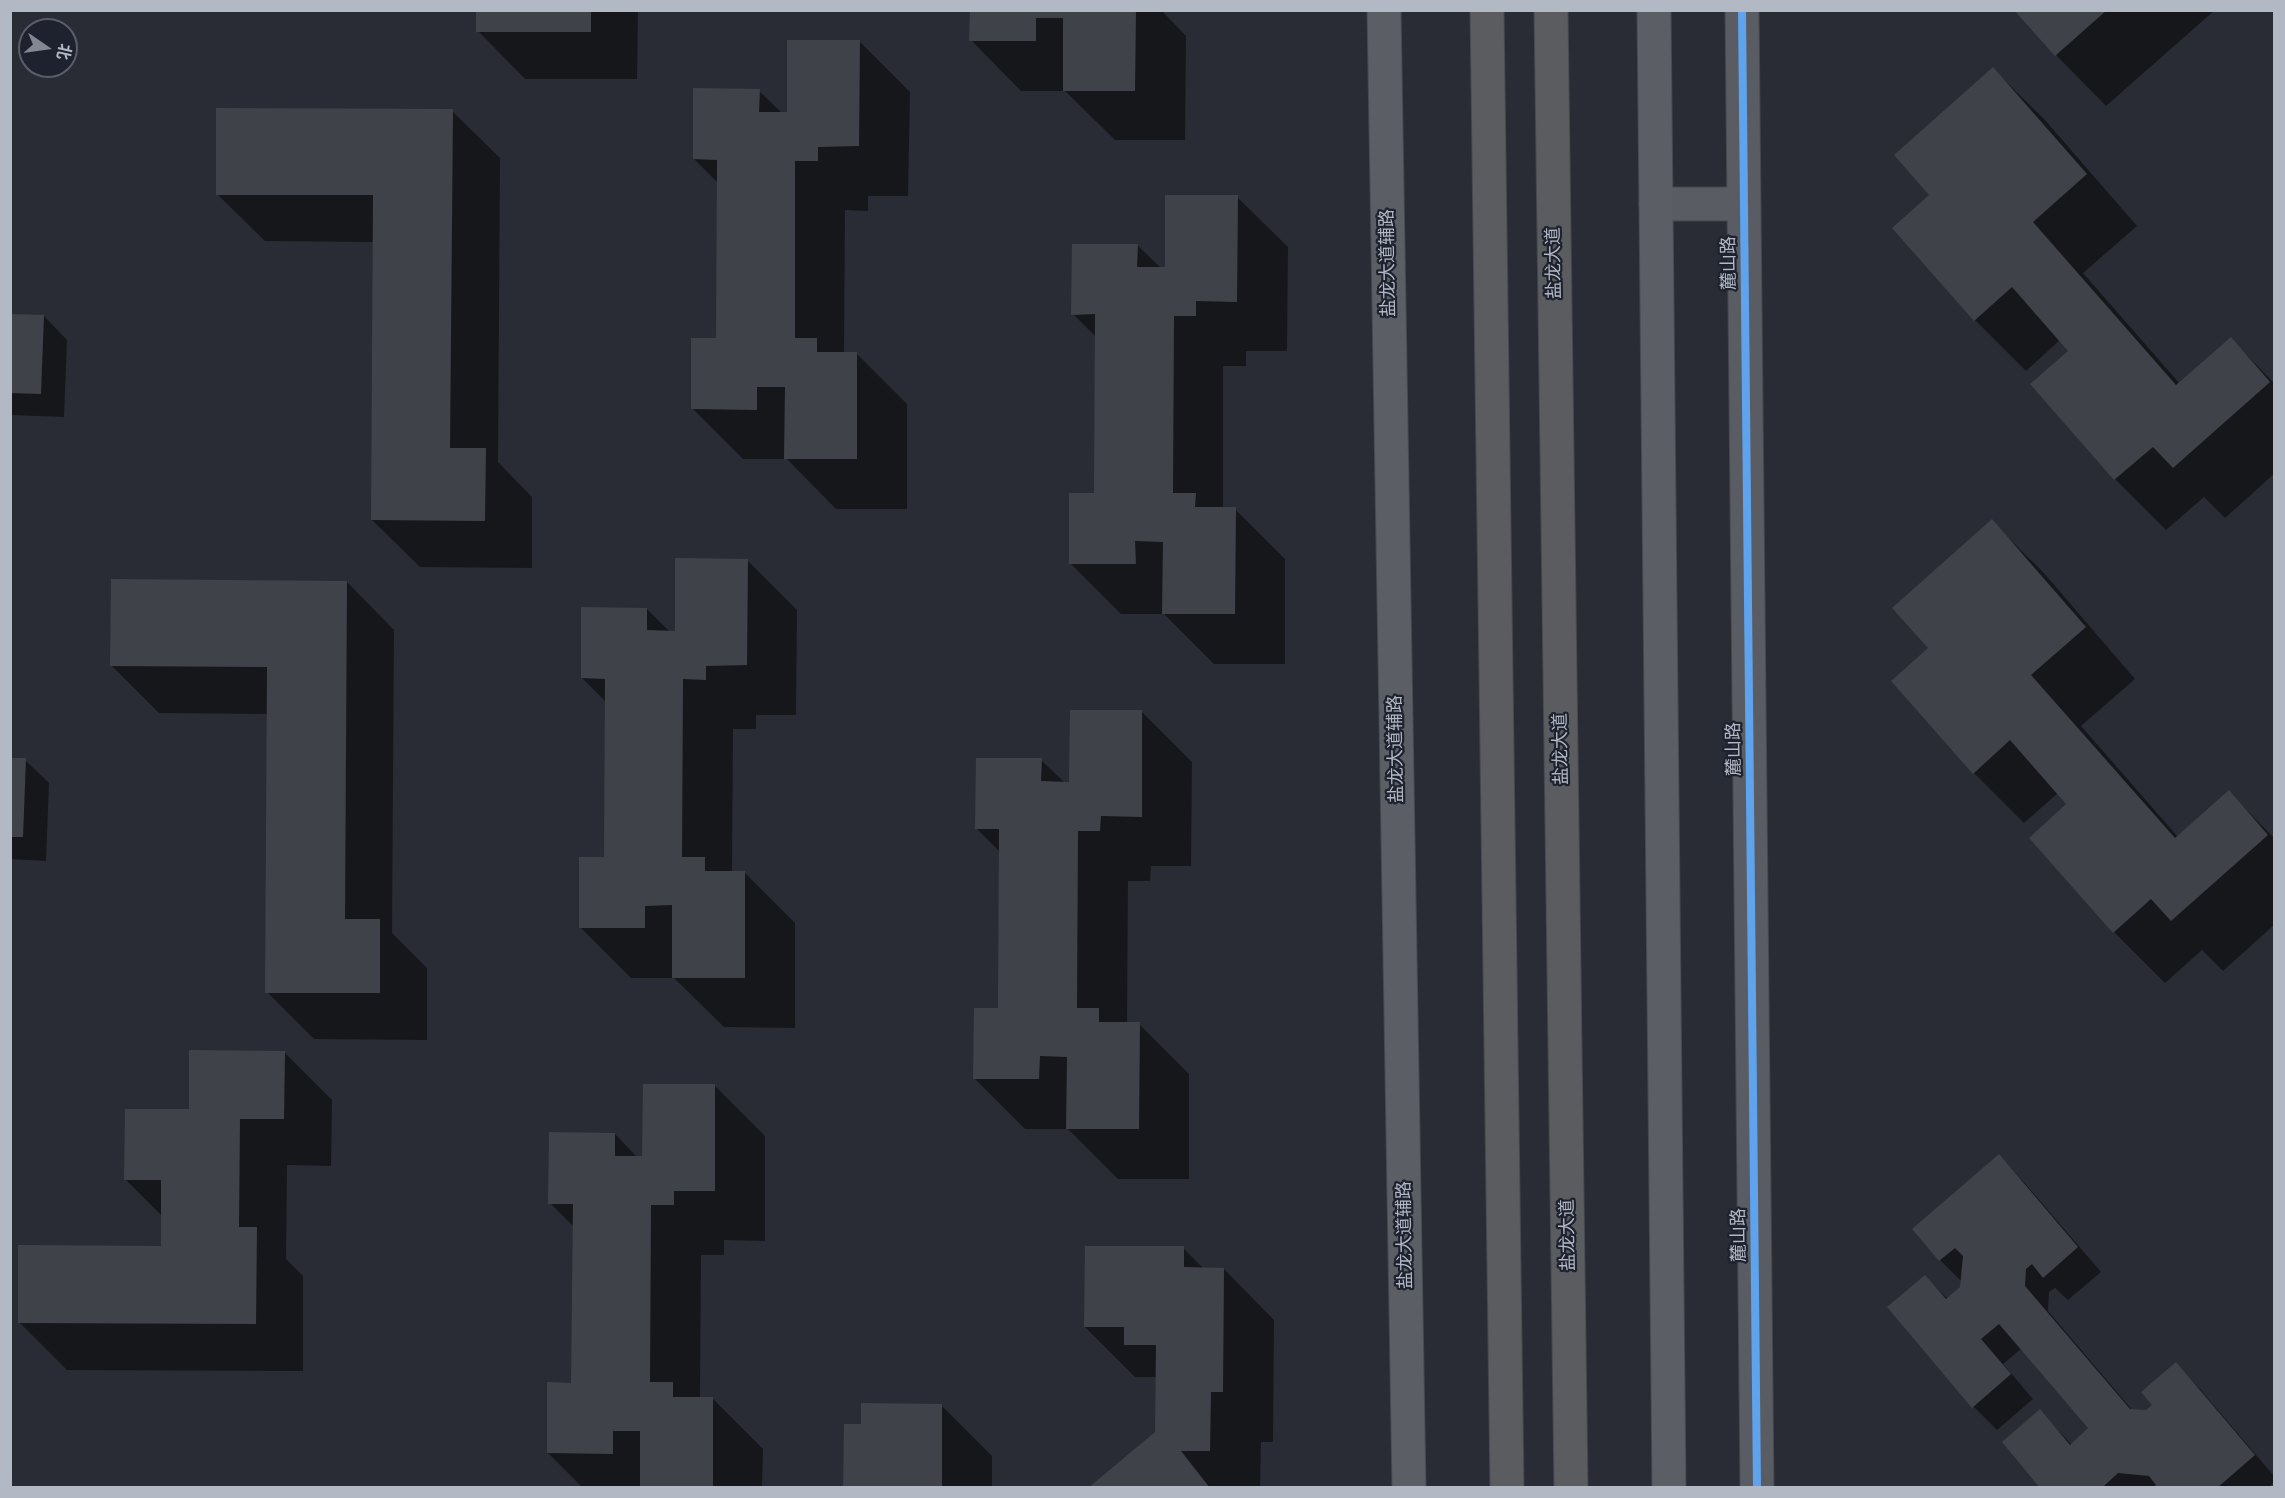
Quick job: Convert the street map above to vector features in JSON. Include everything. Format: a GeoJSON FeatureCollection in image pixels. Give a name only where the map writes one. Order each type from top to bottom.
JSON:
{"type":"FeatureCollection","features":[{"type":"Feature","properties":{"kind":"highway"},"geometry":{"type":"LineString","coordinates":[[1487,10],[1507,1488]]}},
{"type":"Feature","properties":{"kind":"highway","name":"盐龙大道"},"geometry":{"type":"LineString","coordinates":[[1551,10],[1571,1488]]}},
{"type":"Feature","properties":{"kind":"main road","name":"盐龙大道辅路"},"geometry":{"type":"LineString","coordinates":[[1384,10],[1409,1488]]}},
{"type":"Feature","properties":{"kind":"main road"},"geometry":{"type":"LineString","coordinates":[[1654,10],[1669,1488]]}},
{"type":"Feature","properties":{"kind":"street","name":"麓山路"},"geometry":{"type":"LineString","coordinates":[[1742,10],[1757,1488]]}},
{"type":"Feature","properties":{"kind":"street"},"geometry":{"type":"LineString","coordinates":[[1656,204],[1744,204]]}},
{"type":"Feature","properties":{"kind":"building"},"geometry":{"type":"Polygon","coordinates":[[[476,10],[591,10],[591,32],[476,32],[476,10]]]}},
{"type":"Feature","properties":{"kind":"building"},"geometry":{"type":"Polygon","coordinates":[[[970,10],[1136,10],[1135,91],[1063,91],[1063,18],[1036,18],[1036,41],[969,41],[970,10]]]}},
{"type":"Feature","properties":{"kind":"building"},"geometry":{"type":"Polygon","coordinates":[[[2014,10],[2107,10],[2055,56],[2014,10]]]}},
{"type":"Feature","properties":{"kind":"building"},"geometry":{"type":"Polygon","coordinates":[[[787,40],[860,40],[859,146],[818,147],[818,161],[795,161],[795,338],[817,338],[817,352],[857,352],[857,459],[784,459],[785,387],[757,387],[757,410],[691,409],[691,338],[716,338],[717,160],[693,159],[693,88],[760,89],[759,112],[787,112],[787,40]]]}},
{"type":"Feature","properties":{"kind":"building"},"geometry":{"type":"Polygon","coordinates":[[[1993,67],[2087,174],[2033,222],[2176,385],[2231,337],[2270,382],[2173,468],[2153,447],[2114,480],[2030,384],[2068,351],[2012,287],[1974,321],[1892,228],[1929,195],[1894,155],[1993,67]]]}},
{"type":"Feature","properties":{"kind":"building"},"geometry":{"type":"Polygon","coordinates":[[[216,108],[453,109],[450,448],[486,448],[485,521],[371,520],[373,195],[216,195],[216,108]]]}},
{"type":"Feature","properties":{"kind":"building"},"geometry":{"type":"Polygon","coordinates":[[[1165,195],[1238,195],[1237,302],[1196,301],[1196,316],[1174,316],[1173,493],[1196,493],[1195,507],[1236,507],[1235,614],[1162,614],[1163,542],[1135,541],[1136,564],[1069,564],[1069,493],[1094,493],[1095,314],[1071,315],[1072,244],[1138,244],[1137,267],[1165,267],[1165,195]]]}},
{"type":"Feature","properties":{"kind":"building"},"geometry":{"type":"Polygon","coordinates":[[[10,314],[44,315],[41,394],[10,393],[10,314]]]}},
{"type":"Feature","properties":{"kind":"building"},"geometry":{"type":"Polygon","coordinates":[[[1992,519],[2086,627],[2031,675],[2175,838],[2229,790],[2268,835],[2171,921],[2151,899],[2113,933],[2029,838],[2066,804],[2010,740],[1973,774],[1891,681],[1928,648],[1892,608],[1992,519]]]}},
{"type":"Feature","properties":{"kind":"building"},"geometry":{"type":"Polygon","coordinates":[[[675,558],[748,559],[747,665],[706,666],[706,680],[683,679],[682,857],[705,857],[705,871],[745,871],[745,978],[672,978],[672,905],[645,906],[645,928],[579,928],[579,857],[604,857],[605,679],[581,678],[581,607],[647,608],[647,630],[675,631],[675,558]]]}},
{"type":"Feature","properties":{"kind":"building"},"geometry":{"type":"Polygon","coordinates":[[[111,579],[347,581],[345,919],[380,919],[380,993],[265,993],[267,667],[110,666],[111,579]]]}},
{"type":"Feature","properties":{"kind":"building"},"geometry":{"type":"Polygon","coordinates":[[[1070,710],[1142,710],[1142,817],[1101,816],[1100,831],[1078,831],[1077,1008],[1099,1008],[1099,1022],[1140,1022],[1139,1129],[1066,1129],[1067,1057],[1040,1056],[1039,1079],[973,1079],[974,1008],[998,1008],[999,829],[975,829],[976,758],[1042,758],[1041,781],[1069,782],[1070,710]]]}},
{"type":"Feature","properties":{"kind":"building"},"geometry":{"type":"Polygon","coordinates":[[[10,758],[26,758],[23,837],[10,837],[10,758]]]}},
{"type":"Feature","properties":{"kind":"building"},"geometry":{"type":"Polygon","coordinates":[[[189,1050],[285,1051],[284,1119],[240,1119],[239,1227],[257,1227],[256,1324],[18,1323],[18,1245],[161,1246],[161,1180],[124,1180],[125,1109],[189,1109],[189,1050]]]}},
{"type":"Feature","properties":{"kind":"building"},"geometry":{"type":"Polygon","coordinates":[[[643,1084],[715,1084],[715,1191],[674,1191],[674,1205],[651,1205],[650,1382],[673,1382],[673,1397],[713,1397],[713,1488],[640,1488],[640,1431],[613,1431],[613,1454],[547,1453],[547,1382],[571,1383],[573,1204],[548,1204],[549,1132],[615,1133],[615,1156],[642,1156],[643,1084]]]}},
{"type":"Feature","properties":{"kind":"building"},"geometry":{"type":"Polygon","coordinates":[[[1999,1154],[2078,1247],[2043,1278],[2032,1264],[2026,1269],[2025,1286],[2130,1409],[2146,1410],[2152,1405],[2141,1392],[2176,1362],[2255,1455],[2217,1488],[2153,1488],[2156,1485],[2149,1476],[2118,1473],[2104,1486],[2106,1488],[2040,1488],[2002,1442],[2040,1409],[2070,1445],[2088,1428],[1999,1324],[1981,1339],[2011,1374],[1972,1408],[1887,1307],[1925,1275],[1946,1299],[1960,1287],[1963,1256],[1955,1248],[1939,1261],[1912,1229],[1999,1154]]]}},
{"type":"Feature","properties":{"kind":"building"},"geometry":{"type":"Polygon","coordinates":[[[1085,1246],[1184,1246],[1184,1267],[1224,1268],[1223,1392],[1211,1392],[1210,1451],[1181,1451],[1210,1488],[1088,1488],[1155,1432],[1156,1345],[1124,1345],[1124,1327],[1084,1327],[1085,1246]]]}},
{"type":"Feature","properties":{"kind":"building"},"geometry":{"type":"Polygon","coordinates":[[[861,1403],[942,1404],[942,1488],[843,1488],[844,1424],[861,1424],[861,1403]]]}},
{"type":"Feature","properties":{"kind":"cycle path"},"geometry":{"type":"LineString","coordinates":[[1742,10],[1757,1488]]}}]}
